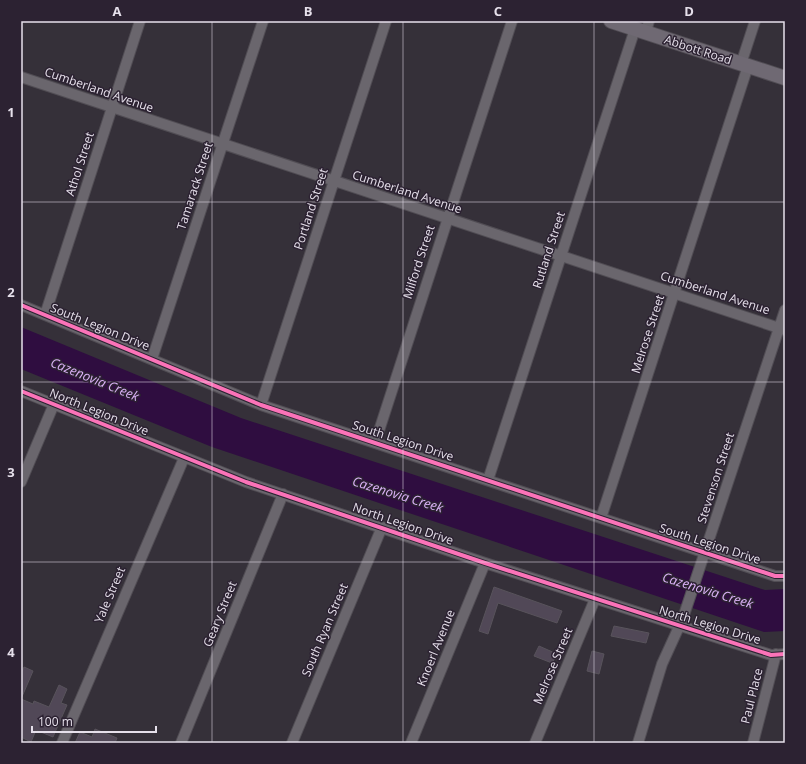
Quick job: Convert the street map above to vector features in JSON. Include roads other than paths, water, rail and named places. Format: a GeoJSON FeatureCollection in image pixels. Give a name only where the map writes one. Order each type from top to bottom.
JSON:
{"type":"FeatureCollection","features":[{"type":"Feature","properties":{"kind":"street","name":"Athol Street"},"geometry":{"type":"LineString","coordinates":[[45,315],[140,21]]}},
{"type":"Feature","properties":{"kind":"street","name":"Tamarack Street"},"geometry":{"type":"LineString","coordinates":[[152,359],[263,21]]}},
{"type":"Feature","properties":{"kind":"street","name":"Portland Street"},"geometry":{"type":"LineString","coordinates":[[262,405],[386,21]]}},
{"type":"Feature","properties":{"kind":"street","name":"Milford Street"},"geometry":{"type":"LineString","coordinates":[[375,443],[512,21]]}},
{"type":"Feature","properties":{"kind":"street","name":"Abbott Road"},"geometry":{"type":"LineString","coordinates":[[611,21],[643,27],[745,65],[785,78]]}},
{"type":"Feature","properties":{"kind":"street","name":"Melrose Street"},"geometry":{"type":"LineString","coordinates":[[601,518],[674,294],[745,65],[755,21]]}},
{"type":"Feature","properties":{"kind":"street","name":"Rutland Street"},"geometry":{"type":"LineString","coordinates":[[488,480],[561,256],[643,27]]}},
{"type":"Feature","properties":{"kind":"street","name":"Cumberland Avenue"},"geometry":{"type":"LineString","coordinates":[[21,77],[222,145],[782,329]]}},
{"type":"Feature","properties":{"kind":"street","name":"South Legion Drive"},"geometry":{"type":"LineString","coordinates":[[21,305],[262,405],[601,518],[704,555],[775,576],[785,576]]}},
{"type":"Feature","properties":{"kind":"street","name":"Stevenson Street"},"geometry":{"type":"LineString","coordinates":[[638,743],[662,664],[681,622],[782,329],[785,310]]}},
{"type":"Feature","properties":{"kind":"street","name":"North Legion Drive"},"geometry":{"type":"LineString","coordinates":[[21,391],[184,458],[283,494],[596,599],[681,622],[771,655],[780,654]]}},
{"type":"Feature","properties":{"kind":"street"},"geometry":{"type":"LineString","coordinates":[[21,482],[54,404]]}},
{"type":"Feature","properties":{"kind":"street","name":"Yale Street"},"geometry":{"type":"LineString","coordinates":[[62,743],[184,458]]}},
{"type":"Feature","properties":{"kind":"street","name":"Geary Street"},"geometry":{"type":"LineString","coordinates":[[180,743],[283,494]]}},
{"type":"Feature","properties":{"kind":"street","name":"South Ryan Street"},"geometry":{"type":"LineString","coordinates":[[292,743],[382,527]]}},
{"type":"Feature","properties":{"kind":"street","name":"Knoerl Avenue"},"geometry":{"type":"LineString","coordinates":[[411,743],[485,563]]}},
{"type":"Feature","properties":{"kind":"street","name":"Melrose Street"},"geometry":{"type":"LineString","coordinates":[[535,743],[596,599]]}},
{"type":"Feature","properties":{"kind":"street","name":"Paul Place"},"geometry":{"type":"LineString","coordinates":[[753,743],[780,654]]}},
{"type":"Feature","properties":{"kind":"water","name":"Cazenovia Creek"},"geometry":{"type":"Polygon","coordinates":[[[21,327],[241,418],[765,590],[785,589],[785,631],[764,632],[212,447],[21,369],[21,327]]]}}]}
